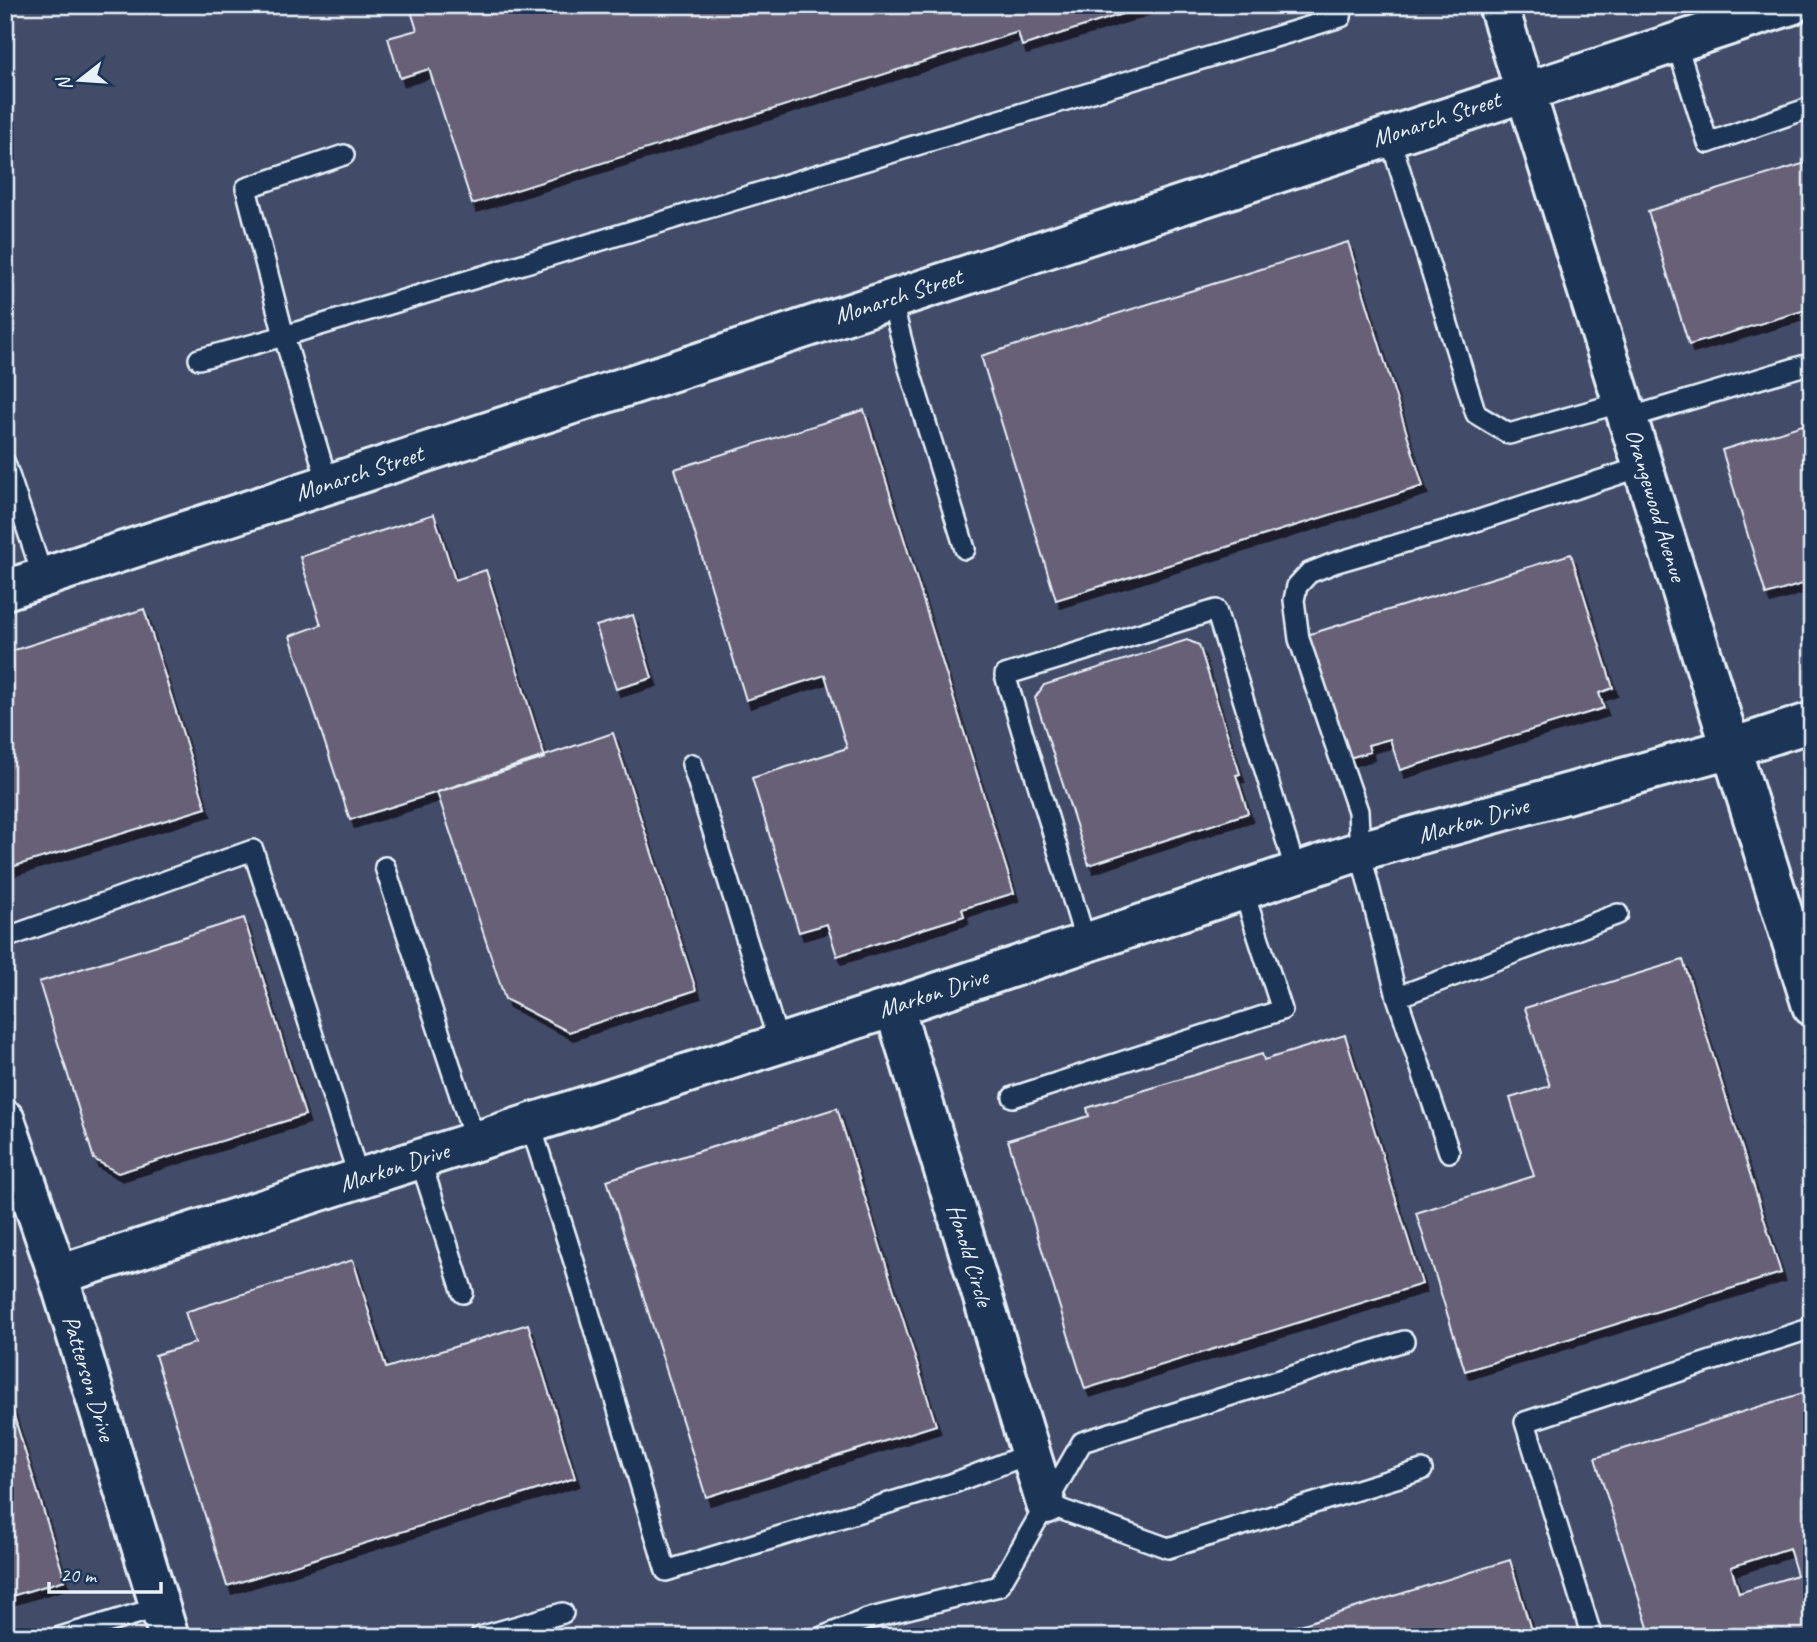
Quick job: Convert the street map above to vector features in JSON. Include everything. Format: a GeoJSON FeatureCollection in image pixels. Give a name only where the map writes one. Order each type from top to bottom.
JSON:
{"type":"FeatureCollection","features":[{"type":"Feature","properties":{"kind":"street","name":"Orangewood Avenue"},"geometry":{"type":"LineString","coordinates":[[1498,5],[1812,1006]]}},
{"type":"Feature","properties":{"kind":"street","name":"Monarch Street"},"geometry":{"type":"LineString","coordinates":[[5,590],[1791,5]]}},
{"type":"Feature","properties":{"kind":"street","name":"Markon Drive"},"geometry":{"type":"LineString","coordinates":[[58,1275],[894,1007],[1360,851],[1812,723]]}},
{"type":"Feature","properties":{"kind":"street","name":"Honold Circle"},"geometry":{"type":"LineString","coordinates":[[894,1007],[1046,1504]]}},
{"type":"Feature","properties":{"kind":"street","name":"Patterson Drive"},"geometry":{"type":"LineString","coordinates":[[5,1120],[15,1179],[58,1275],[164,1622]]}},
{"type":"Feature","properties":{"kind":"lane"},"geometry":{"type":"LineString","coordinates":[[199,359],[284,336],[1341,17],[1343,5]]}},
{"type":"Feature","properties":{"kind":"lane"},"geometry":{"type":"LineString","coordinates":[[1676,42],[1709,143],[1812,107]]}},
{"type":"Feature","properties":{"kind":"lane"},"geometry":{"type":"LineString","coordinates":[[1389,135],[1476,414],[1509,433],[1626,410],[1812,363]]}},
{"type":"Feature","properties":{"kind":"lane"},"geometry":{"type":"LineString","coordinates":[[328,484],[284,336],[246,188],[344,155]]}},
{"type":"Feature","properties":{"kind":"lane"},"geometry":{"type":"LineString","coordinates":[[891,298],[908,365],[965,549]]}},
{"type":"Feature","properties":{"kind":"lane"},"geometry":{"type":"LineString","coordinates":[[5,463],[43,577]]}},
{"type":"Feature","properties":{"kind":"lane"},"geometry":{"type":"LineString","coordinates":[[1449,1152],[1397,997],[1360,851],[1358,811],[1299,639],[1294,600],[1297,586],[1309,573],[1334,563],[1464,525],[1644,466]]}},
{"type":"Feature","properties":{"kind":"lane"},"geometry":{"type":"LineString","coordinates":[[1086,943],[1005,675],[1216,610],[1296,872]]}},
{"type":"Feature","properties":{"kind":"lane"},"geometry":{"type":"LineString","coordinates":[[692,764],[779,1044]]}},
{"type":"Feature","properties":{"kind":"lane"},"geometry":{"type":"LineString","coordinates":[[5,938],[253,850],[359,1178]]}},
{"type":"Feature","properties":{"kind":"lane"},"geometry":{"type":"LineString","coordinates":[[385,867],[475,1141]]}},
{"type":"Feature","properties":{"kind":"lane"},"geometry":{"type":"LineString","coordinates":[[1013,1097],[1282,1010],[1243,890]]}},
{"type":"Feature","properties":{"kind":"lane"},"geometry":{"type":"LineString","coordinates":[[1397,997],[1618,914]]}},
{"type":"Feature","properties":{"kind":"lane"},"geometry":{"type":"LineString","coordinates":[[530,1124],[573,1257],[666,1571],[951,1483],[1031,1453]]}},
{"type":"Feature","properties":{"kind":"lane"},"geometry":{"type":"LineString","coordinates":[[420,1159],[463,1293]]}},
{"type":"Feature","properties":{"kind":"lane"},"geometry":{"type":"LineString","coordinates":[[1592,1637],[1525,1422],[1812,1328]]}},
{"type":"Feature","properties":{"kind":"lane"},"geometry":{"type":"LineString","coordinates":[[822,1637],[867,1619],[999,1586],[1082,1442],[1404,1341]]}},
{"type":"Feature","properties":{"kind":"lane"},"geometry":{"type":"LineString","coordinates":[[1046,1504],[1168,1548],[1423,1471]]}},
{"type":"Feature","properties":{"kind":"lane"},"geometry":{"type":"LineString","coordinates":[[480,1637],[564,1614]]}},
{"type":"Feature","properties":{"kind":"lane"},"geometry":{"type":"LineString","coordinates":[[60,1637],[164,1622]]}},
{"type":"Feature","properties":{"kind":"shaded area"},"geometry":{"type":"Polygon","coordinates":[[[5,5],[1812,5],[1812,1637],[5,1637],[5,5]]]}},
{"type":"Feature","properties":{"kind":"building"},"geometry":{"type":"Polygon","coordinates":[[[409,5],[1150,5],[1022,46],[1018,32],[472,204],[429,69],[400,78],[388,38],[417,30],[409,5]]]}},
{"type":"Feature","properties":{"kind":"building"},"geometry":{"type":"Polygon","coordinates":[[[1812,161],[1812,308],[1689,345],[1648,211],[1812,161]]]}},
{"type":"Feature","properties":{"kind":"building"},"geometry":{"type":"Polygon","coordinates":[[[1348,242],[1423,486],[1056,600],[981,356],[1348,242]]]}},
{"type":"Feature","properties":{"kind":"building"},"geometry":{"type":"Polygon","coordinates":[[[864,410],[1014,893],[962,909],[964,916],[837,956],[827,924],[799,932],[752,778],[847,748],[825,675],[746,700],[675,469],[864,410]]]}},
{"type":"Feature","properties":{"kind":"building"},"geometry":{"type":"Polygon","coordinates":[[[1812,422],[1812,581],[1766,595],[1722,450],[1812,422]]]}},
{"type":"Feature","properties":{"kind":"building"},"geometry":{"type":"Polygon","coordinates":[[[434,514],[455,580],[486,570],[545,758],[350,820],[290,636],[321,625],[300,557],[434,514]]]}},
{"type":"Feature","properties":{"kind":"building"},"geometry":{"type":"Polygon","coordinates":[[[1571,554],[1613,688],[1599,693],[1604,708],[1400,770],[1390,739],[1368,745],[1370,752],[1345,759],[1307,635],[1571,554]]]}},
{"type":"Feature","properties":{"kind":"building"},"geometry":{"type":"Polygon","coordinates":[[[144,609],[206,808],[5,869],[5,653],[144,609]]]}},
{"type":"Feature","properties":{"kind":"building"},"geometry":{"type":"Polygon","coordinates":[[[633,615],[652,678],[616,689],[596,626],[633,615]]]}},
{"type":"Feature","properties":{"kind":"building"},"geometry":{"type":"Polygon","coordinates":[[[1187,640],[1199,645],[1240,774],[1236,775],[1248,813],[1089,865],[1035,698],[1044,685],[1187,640]]]}},
{"type":"Feature","properties":{"kind":"building"},"geometry":{"type":"Polygon","coordinates":[[[613,733],[696,990],[569,1032],[505,999],[437,792],[613,733]]]}},
{"type":"Feature","properties":{"kind":"building"},"geometry":{"type":"Polygon","coordinates":[[[244,918],[305,1115],[118,1173],[94,1159],[39,982],[244,918]]]}},
{"type":"Feature","properties":{"kind":"building"},"geometry":{"type":"Polygon","coordinates":[[[1683,960],[1781,1273],[1465,1371],[1416,1213],[1534,1176],[1510,1098],[1550,1086],[1525,1008],[1683,960]]]}},
{"type":"Feature","properties":{"kind":"building"},"geometry":{"type":"Polygon","coordinates":[[[1345,1035],[1422,1284],[1085,1389],[1008,1140],[1089,1116],[1087,1108],[1262,1054],[1264,1060],[1345,1035]]]}},
{"type":"Feature","properties":{"kind":"building"},"geometry":{"type":"Polygon","coordinates":[[[837,1108],[936,1425],[706,1497],[607,1180],[837,1108]]]}},
{"type":"Feature","properties":{"kind":"building"},"geometry":{"type":"Polygon","coordinates":[[[353,1260],[386,1368],[528,1324],[575,1478],[227,1586],[155,1355],[195,1343],[185,1312],[353,1260]]]}},
{"type":"Feature","properties":{"kind":"building"},"geometry":{"type":"Polygon","coordinates":[[[1812,1390],[1812,1637],[1651,1637],[1595,1458],[1812,1390]],[[1789,1548],[1731,1567],[1739,1593],[1797,1575],[1789,1548]]]}},
{"type":"Feature","properties":{"kind":"building"},"geometry":{"type":"Polygon","coordinates":[[[8,1397],[65,1580],[5,1598],[5,1398],[8,1397]]]}},
{"type":"Feature","properties":{"kind":"building"},"geometry":{"type":"Polygon","coordinates":[[[1510,1560],[1533,1637],[1261,1637],[1510,1560]]]}}]}
